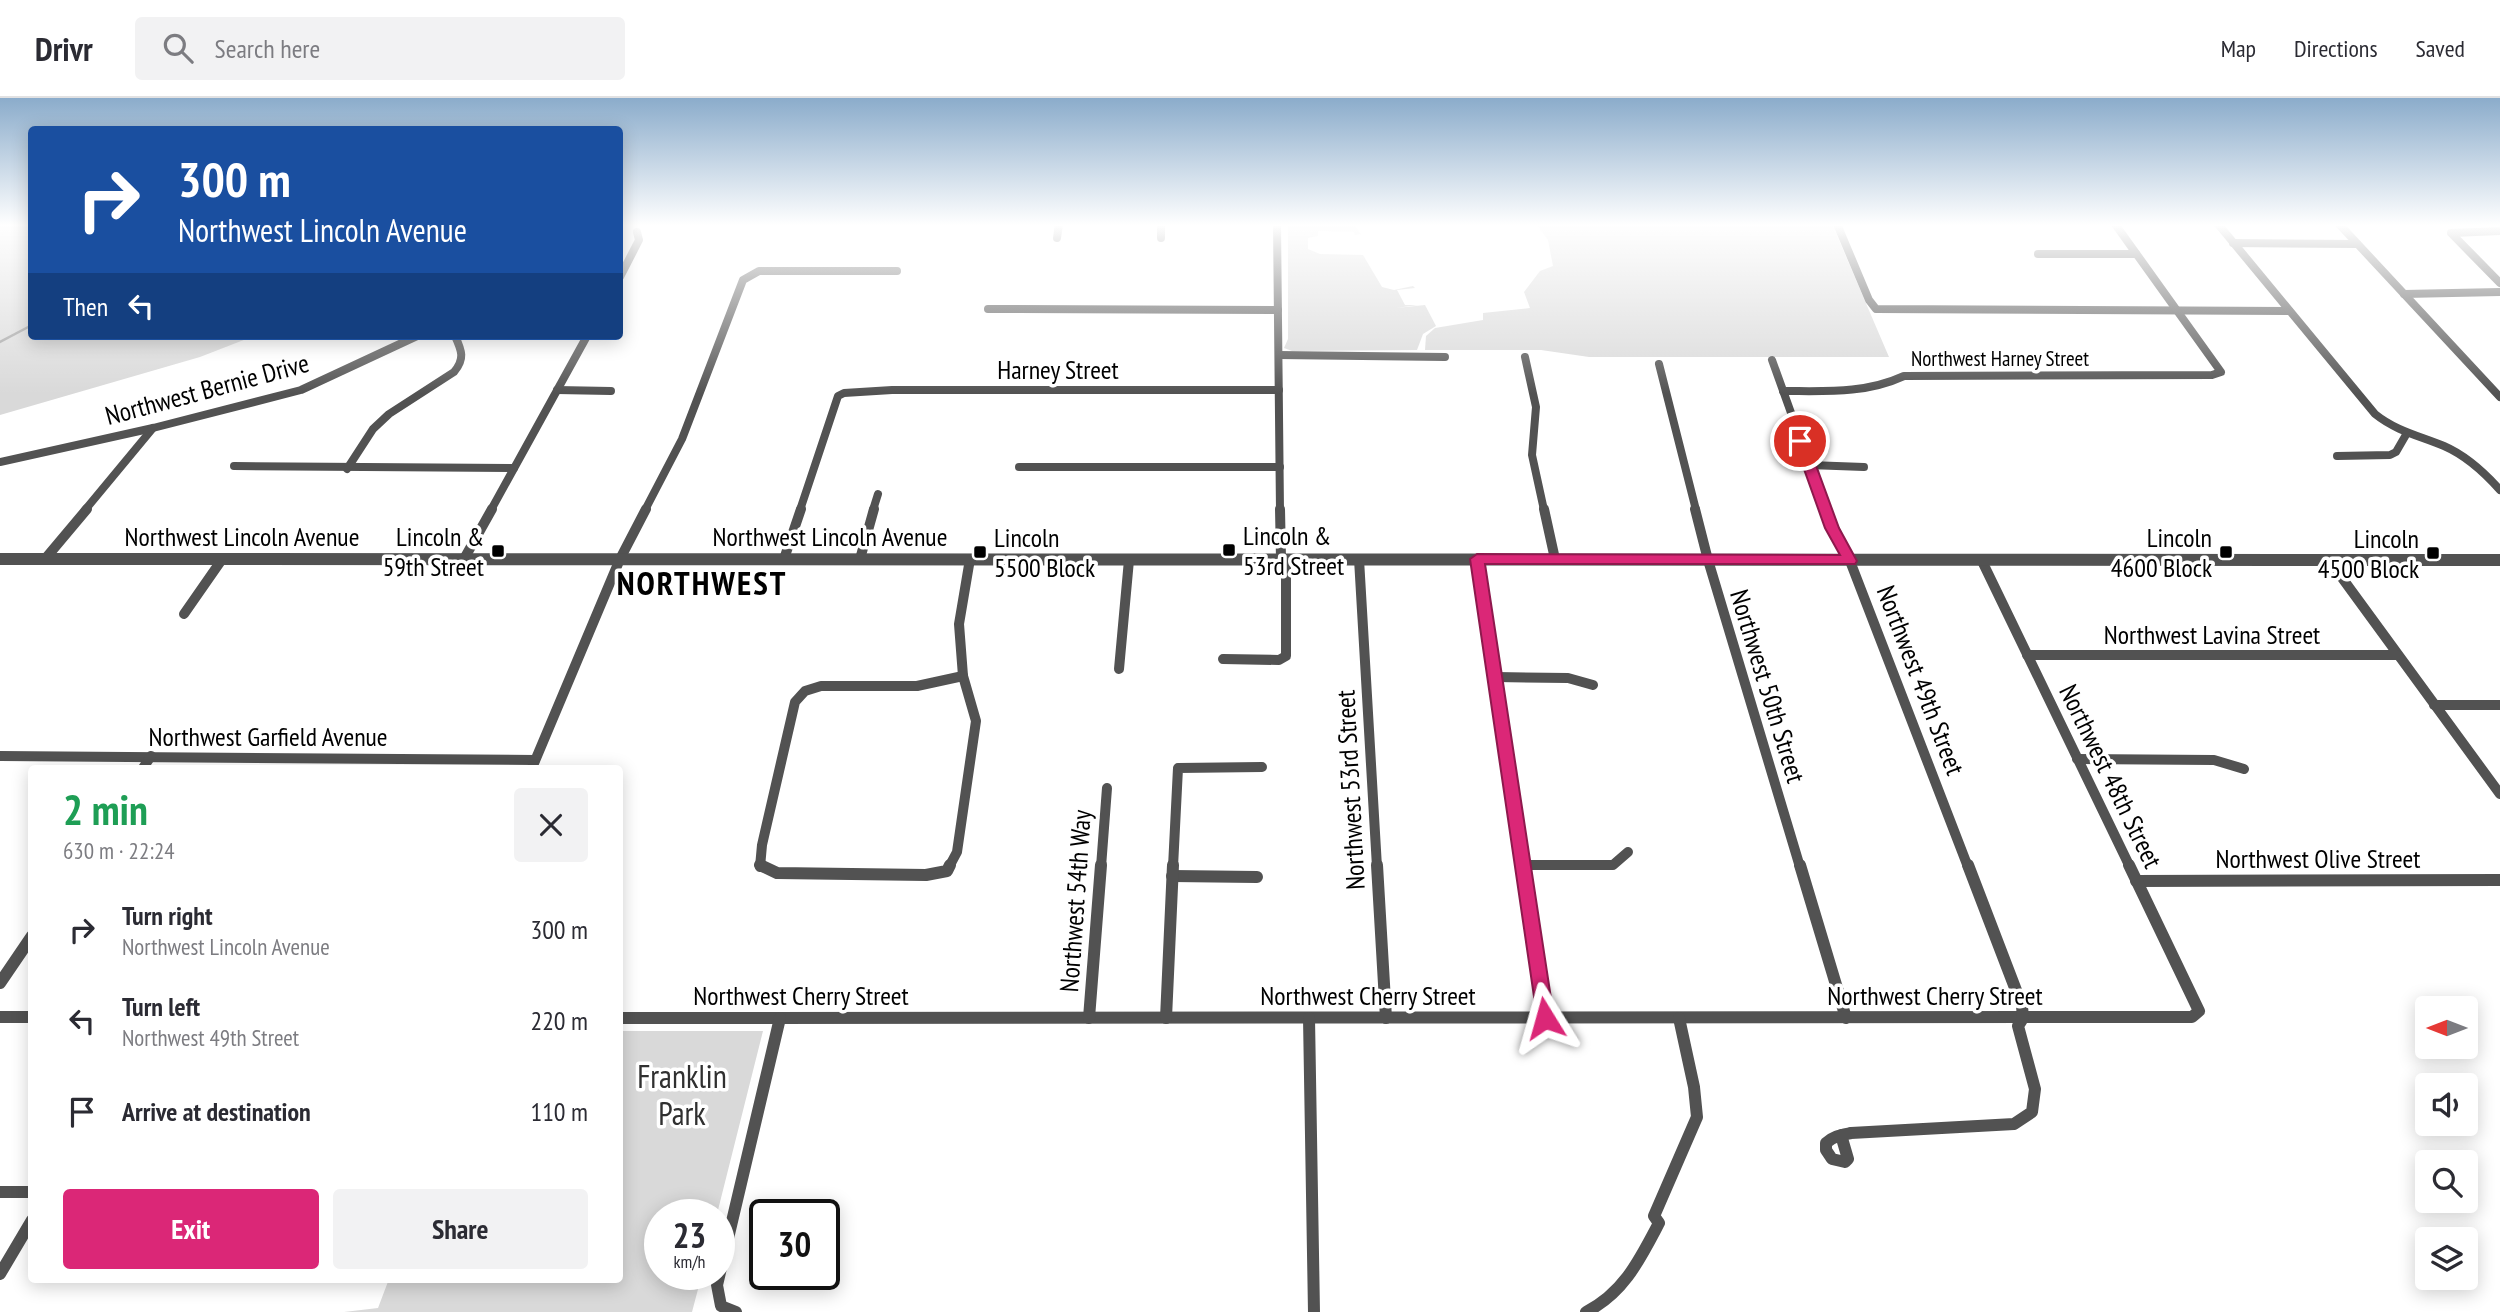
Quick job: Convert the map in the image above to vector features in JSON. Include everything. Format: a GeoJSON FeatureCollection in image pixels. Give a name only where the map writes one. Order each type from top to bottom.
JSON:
{"type":"FeatureCollection","features":[{"type":"Feature","properties":{"kind":"street"},"geometry":{"type":"LineString","coordinates":[[533,764],[620,559],[682,439],[743,281]]}},
{"type":"Feature","properties":{"kind":"street"},"geometry":{"type":"LineString","coordinates":[[1223,659],[1279,660],[1286,656],[1289,642],[1280,467],[1278,281]]}},
{"type":"Feature","properties":{"kind":"street"},"geometry":{"type":"LineString","coordinates":[[1861,281],[1876,309],[2289,311]]}},
{"type":"Feature","properties":{"kind":"street"},"geometry":{"type":"LineString","coordinates":[[2156,281],[2178,311]]}},
{"type":"Feature","properties":{"kind":"street"},"geometry":{"type":"LineString","coordinates":[[2264,281],[2385,423],[2447,447],[2469,460],[2500,490]]}},
{"type":"Feature","properties":{"kind":"street"},"geometry":{"type":"LineString","coordinates":[[2391,281],[2500,397]]}},
{"type":"Feature","properties":{"kind":"street"},"geometry":{"type":"LineString","coordinates":[[2404,295],[2500,292]]}},
{"type":"Feature","properties":{"kind":"street"},"geometry":{"type":"LineString","coordinates":[[988,309],[1278,310]]}},
{"type":"Feature","properties":{"kind":"street","name":"Northwest Harney Street"},"geometry":{"type":"LineString","coordinates":[[1783,391],[1858,391],[1885,385],[1904,376],[2212,375],[2221,372],[2178,311]]}},
{"type":"Feature","properties":{"kind":"street","name":"Northwest Bernie Drive"},"geometry":{"type":"LineString","coordinates":[[0,462],[153,428],[317,384],[410,340]]}},
{"type":"Feature","properties":{"kind":"street"},"geometry":{"type":"LineString","coordinates":[[348,469],[373,429],[389,414],[454,372],[460,365],[463,353],[457,340]]}},
{"type":"Feature","properties":{"kind":"street"},"geometry":{"type":"LineString","coordinates":[[464,559],[585,340]]}},
{"type":"Feature","properties":{"kind":"street"},"geometry":{"type":"LineString","coordinates":[[1279,355],[1445,357]]}},
{"type":"Feature","properties":{"kind":"street"},"geometry":{"type":"LineString","coordinates":[[1525,357],[1536,407],[1532,455],[1555,559]]}},
{"type":"Feature","properties":{"kind":"street","name":"Northwest 49th Street"},"geometry":{"type":"LineString","coordinates":[[1772,360],[1832,528],[1850,561],[2022,1006],[2024,1018],[2018,1026],[2035,1089],[2032,1112],[2014,1124],[1841,1135]]}},
{"type":"Feature","properties":{"kind":"street","name":"Northwest 50th Street"},"geometry":{"type":"LineString","coordinates":[[1659,364],[1708,560],[1846,1018]]}},
{"type":"Feature","properties":{"kind":"street"},"geometry":{"type":"LineString","coordinates":[[557,390],[611,391]]}},
{"type":"Feature","properties":{"kind":"street","name":"Harney Street"},"geometry":{"type":"LineString","coordinates":[[784,559],[838,397],[844,393],[892,390],[1279,390]]}},
{"type":"Feature","properties":{"kind":"street"},"geometry":{"type":"LineString","coordinates":[[45,559],[153,428]]}},
{"type":"Feature","properties":{"kind":"street"},"geometry":{"type":"LineString","coordinates":[[2337,456],[2390,455],[2396,452],[2407,433]]}},
{"type":"Feature","properties":{"kind":"street"},"geometry":{"type":"LineString","coordinates":[[234,466],[348,469],[514,468]]}},
{"type":"Feature","properties":{"kind":"street"},"geometry":{"type":"LineString","coordinates":[[1809,466],[1864,467]]}},
{"type":"Feature","properties":{"kind":"street"},"geometry":{"type":"LineString","coordinates":[[1019,467],[1280,467]]}},
{"type":"Feature","properties":{"kind":"street"},"geometry":{"type":"LineString","coordinates":[[860,559],[878,494]]}},
{"type":"Feature","properties":{"kind":"street"},"geometry":{"type":"LineString","coordinates":[[184,614],[223,558]]}},
{"type":"Feature","properties":{"kind":"street","name":"Northwest Lincoln Avenue"},"geometry":{"type":"LineString","coordinates":[[0,559],[2500,560]]}},
{"type":"Feature","properties":{"kind":"street"},"geometry":{"type":"LineString","coordinates":[[963,676],[918,686],[821,686],[805,691],[795,702],[762,845],[760,867],[777,873],[926,875],[947,871],[957,852],[976,721],[963,676],[959,624],[970,559]]}},
{"type":"Feature","properties":{"kind":"street","name":"Northwest 53rd Street"},"geometry":{"type":"LineString","coordinates":[[1359,559],[1386,1018]]}},
{"type":"Feature","properties":{"kind":"street"},"geometry":{"type":"LineString","coordinates":[[1477,559],[1545,1018]]}},
{"type":"Feature","properties":{"kind":"street"},"geometry":{"type":"LineString","coordinates":[[1119,669],[1129,560]]}},
{"type":"Feature","properties":{"kind":"street"},"geometry":{"type":"LineString","coordinates":[[2329,560],[2500,794]]}},
{"type":"Feature","properties":{"kind":"street","name":"Northwest 48th Street"},"geometry":{"type":"LineString","coordinates":[[1983,561],[2199,1011]]}},
{"type":"Feature","properties":{"kind":"street","name":"Northwest Lavina Street"},"geometry":{"type":"LineString","coordinates":[[2026,654],[2397,655]]}},
{"type":"Feature","properties":{"kind":"street"},"geometry":{"type":"LineString","coordinates":[[1496,677],[1568,678],[1592,685]]}},
{"type":"Feature","properties":{"kind":"street"},"geometry":{"type":"LineString","coordinates":[[2434,705],[2500,705]]}},
{"type":"Feature","properties":{"kind":"street","name":"Northwest Garfield Avenue"},"geometry":{"type":"LineString","coordinates":[[1,756],[151,756],[533,764]]}},
{"type":"Feature","properties":{"kind":"street"},"geometry":{"type":"LineString","coordinates":[[145,765],[151,756]]}},
{"type":"Feature","properties":{"kind":"street"},"geometry":{"type":"LineString","coordinates":[[2077,759],[2214,760],[2244,769]]}},
{"type":"Feature","properties":{"kind":"street"},"geometry":{"type":"LineString","coordinates":[[1166,1018],[1178,768],[1262,767]]}},
{"type":"Feature","properties":{"kind":"street","name":"Northwest 54th Way"},"geometry":{"type":"LineString","coordinates":[[1089,1018],[1107,788]]}},
{"type":"Feature","properties":{"kind":"street"},"geometry":{"type":"LineString","coordinates":[[1522,865],[1613,865],[1628,852]]}},
{"type":"Feature","properties":{"kind":"street"},"geometry":{"type":"LineString","coordinates":[[1172,876],[1257,877]]}},
{"type":"Feature","properties":{"kind":"street","name":"Northwest Olive Street"},"geometry":{"type":"LineString","coordinates":[[2136,881],[2500,880]]}},
{"type":"Feature","properties":{"kind":"street"},"geometry":{"type":"LineString","coordinates":[[0,983],[28,942]]}},
{"type":"Feature","properties":{"kind":"street","name":"Northwest Cherry Street"},"geometry":{"type":"LineString","coordinates":[[623,1018],[2180,1018],[2192,1017],[2199,1011]]}},
{"type":"Feature","properties":{"kind":"street"},"geometry":{"type":"LineString","coordinates":[[0,1017],[28,1017]]}},
{"type":"Feature","properties":{"kind":"street"},"geometry":{"type":"LineString","coordinates":[[736,1312],[720,1306],[717,1285],[780,1018]]}},
{"type":"Feature","properties":{"kind":"street"},"geometry":{"type":"LineString","coordinates":[[1309,1018],[1314,1312]]}},
{"type":"Feature","properties":{"kind":"street"},"geometry":{"type":"LineString","coordinates":[[1586,1312],[1600,1307],[1624,1286],[1659,1223],[1654,1216],[1697,1117],[1694,1087],[1679,1018]]}},
{"type":"Feature","properties":{"kind":"street"},"geometry":{"type":"LineString","coordinates":[[0,1192],[28,1192]]}},
{"type":"Feature","properties":{"kind":"street"},"geometry":{"type":"LineString","coordinates":[[0,1274],[28,1227]]}},
{"type":"Feature","properties":{"kind":"green space"},"geometry":{"type":"Polygon","coordinates":[[[0,281],[28,281],[28,340],[244,340],[200,357],[0,415],[0,281]]]}},
{"type":"Feature","properties":{"kind":"green space"},"geometry":{"type":"Polygon","coordinates":[[[1288,281],[1378,281],[1382,287],[1394,290],[1413,286],[1415,288],[1397,290],[1405,305],[1418,305],[1396,308],[1425,305],[1436,326],[1423,334],[1417,350],[1292,351],[1284,348],[1288,339],[1288,281]]]}},
{"type":"Feature","properties":{"kind":"green space"},"geometry":{"type":"Polygon","coordinates":[[[1533,281],[1856,281],[1889,357],[1589,357],[1541,350],[1425,350],[1426,336],[1435,328],[1483,320],[1483,313],[1530,308],[1524,292],[1533,281]]]}},
{"type":"Feature","properties":{"kind":"green space","name":"Franklin Park"},"geometry":{"type":"Polygon","coordinates":[[[623,1031],[763,1031],[721,1199],[644,1199],[644,1290],[698,1290],[692,1312],[344,1312],[378,1308],[387,1283],[623,1283],[623,1031]]]}},
{"type":"Feature","properties":{"kind":"waterway"},"geometry":{"type":"LineString","coordinates":[[0,342],[28,327]]}},
{"type":"Feature","properties":{"kind":"place","name":"Lincoln & 53rd Street"},"geometry":{"type":"Point","coordinates":[1229,550]}},
{"type":"Feature","properties":{"kind":"place","name":"Lincoln & 59th Street"},"geometry":{"type":"Point","coordinates":[498,551]}},
{"type":"Feature","properties":{"kind":"place","name":"Lincoln 5500 Block"},"geometry":{"type":"Point","coordinates":[980,552]}},
{"type":"Feature","properties":{"kind":"place","name":"Lincoln 4600 Block"},"geometry":{"type":"Point","coordinates":[2226,552]}},
{"type":"Feature","properties":{"kind":"place","name":"Lincoln 4500 Block"},"geometry":{"type":"Point","coordinates":[2433,553]}},
{"type":"Feature","properties":{"kind":"district","name":"NORTHWEST"},"geometry":{"type":"Point","coordinates":[702,582]}},
{"type":"Feature","properties":{"kind":"route"},"geometry":{"type":"LineString","coordinates":[[1545,1018],[1477,559],[1850,561],[1832,528],[1800,441]]}}]}
